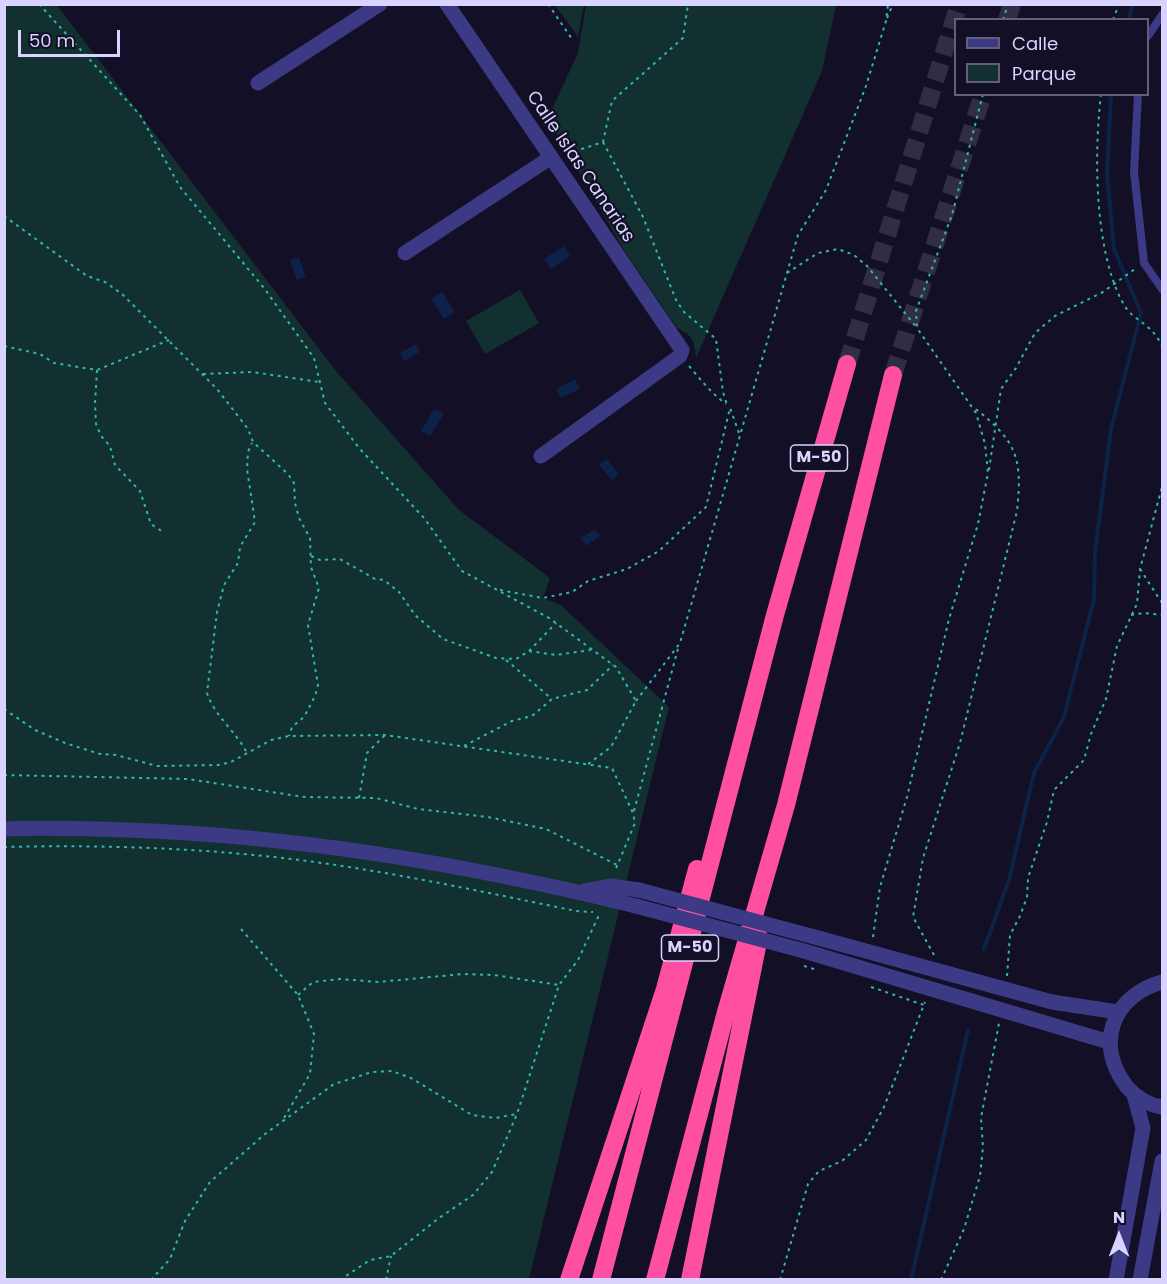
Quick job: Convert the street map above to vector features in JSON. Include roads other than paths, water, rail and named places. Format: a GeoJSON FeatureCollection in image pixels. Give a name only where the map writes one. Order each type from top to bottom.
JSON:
{"type":"FeatureCollection","features":[{"type":"Feature","properties":{"kind":"highway","name":"M-50"},"geometry":{"type":"LineString","coordinates":[[601,1280],[775,615],[847,364]]}},
{"type":"Feature","properties":{"kind":"highway","name":"M-50"},"geometry":{"type":"LineString","coordinates":[[656,1280],[726,1012],[786,805],[893,375]]}},
{"type":"Feature","properties":{"kind":"highway"},"geometry":{"type":"LineString","coordinates":[[570,1280],[665,989],[744,698],[775,615]]}},
{"type":"Feature","properties":{"kind":"highway"},"geometry":{"type":"LineString","coordinates":[[690,1280],[786,805]]}},
{"type":"Feature","properties":{"kind":"street"},"geometry":{"type":"LineString","coordinates":[[258,83],[380,4]]}},
{"type":"Feature","properties":{"kind":"street","name":"Calle Islas Canarias"},"geometry":{"type":"LineString","coordinates":[[447,4],[682,350],[680,356],[541,456]]}},
{"type":"Feature","properties":{"kind":"street"},"geometry":{"type":"LineString","coordinates":[[405,253],[550,158]]}},
{"type":"Feature","properties":{"kind":"street"},"geometry":{"type":"LineString","coordinates":[[4,829],[164,831],[258,838],[370,852],[580,891],[804,951],[1109,1041]]}},
{"type":"Feature","properties":{"kind":"street"},"geometry":{"type":"LineString","coordinates":[[580,891],[610,886],[639,890],[1052,1002],[1118,1012]]}},
{"type":"Feature","properties":{"kind":"street"},"geometry":{"type":"LineString","coordinates":[[1116,1280],[1143,1128],[1134,1095],[1115,1071],[1109,1041],[1118,1012],[1130,997],[1147,986],[1162,982]]}},
{"type":"Feature","properties":{"kind":"street"},"geometry":{"type":"LineString","coordinates":[[1134,1095],[1155,1106],[1162,1107]]}},
{"type":"Feature","properties":{"kind":"street"},"geometry":{"type":"LineString","coordinates":[[1140,1280],[1162,1161]]}},
{"type":"Feature","properties":{"kind":"lane"},"geometry":{"type":"LineString","coordinates":[[1149,34],[1162,15]]}},
{"type":"Feature","properties":{"kind":"lane"},"geometry":{"type":"LineString","coordinates":[[1138,96],[1134,172],[1144,263],[1162,289]]}},
{"type":"Feature","properties":{"kind":"water"},"geometry":{"type":"Polygon","coordinates":[[[564,246],[570,256],[551,269],[544,259],[564,246]]]}},
{"type":"Feature","properties":{"kind":"water"},"geometry":{"type":"Polygon","coordinates":[[[299,257],[306,277],[297,280],[290,260],[299,257]]]}},
{"type":"Feature","properties":{"kind":"water"},"geometry":{"type":"Polygon","coordinates":[[[442,292],[455,312],[444,319],[431,299],[442,292]]]}},
{"type":"Feature","properties":{"kind":"water"},"geometry":{"type":"Polygon","coordinates":[[[416,344],[420,352],[404,361],[400,353],[416,344]]]}},
{"type":"Feature","properties":{"kind":"water"},"geometry":{"type":"Polygon","coordinates":[[[575,379],[580,389],[561,398],[556,389],[575,379]]]}},
{"type":"Feature","properties":{"kind":"water"},"geometry":{"type":"Polygon","coordinates":[[[434,409],[444,414],[430,436],[421,431],[434,409]]]}},
{"type":"Feature","properties":{"kind":"water"},"geometry":{"type":"Polygon","coordinates":[[[607,459],[619,475],[612,480],[599,465],[607,459]]]}},
{"type":"Feature","properties":{"kind":"water"},"geometry":{"type":"Polygon","coordinates":[[[595,529],[600,536],[586,546],[581,538],[595,529]]]}},
{"type":"Feature","properties":{"kind":"waterway"},"geometry":{"type":"LineString","coordinates":[[1129,18],[1132,8]]}},
{"type":"Feature","properties":{"kind":"waterway"},"geometry":{"type":"LineString","coordinates":[[984,949],[1009,880],[1034,773],[1064,717],[1094,599],[1095,552],[1111,429],[1141,313],[1114,249],[1107,174],[1111,96]]}},
{"type":"Feature","properties":{"kind":"waterway"},"geometry":{"type":"LineString","coordinates":[[911,1280],[968,1030]]}},
{"type":"Feature","properties":{"kind":"tunnel"},"geometry":{"type":"LineString","coordinates":[[955,18],[959,4]]}},
{"type":"Feature","properties":{"kind":"tunnel"},"geometry":{"type":"LineString","coordinates":[[1008,18],[1012,4]]}},
{"type":"Feature","properties":{"kind":"tunnel"},"geometry":{"type":"LineString","coordinates":[[847,364],[954,20]]}},
{"type":"Feature","properties":{"kind":"tunnel"},"geometry":{"type":"LineString","coordinates":[[893,375],[982,96]]}}]}
